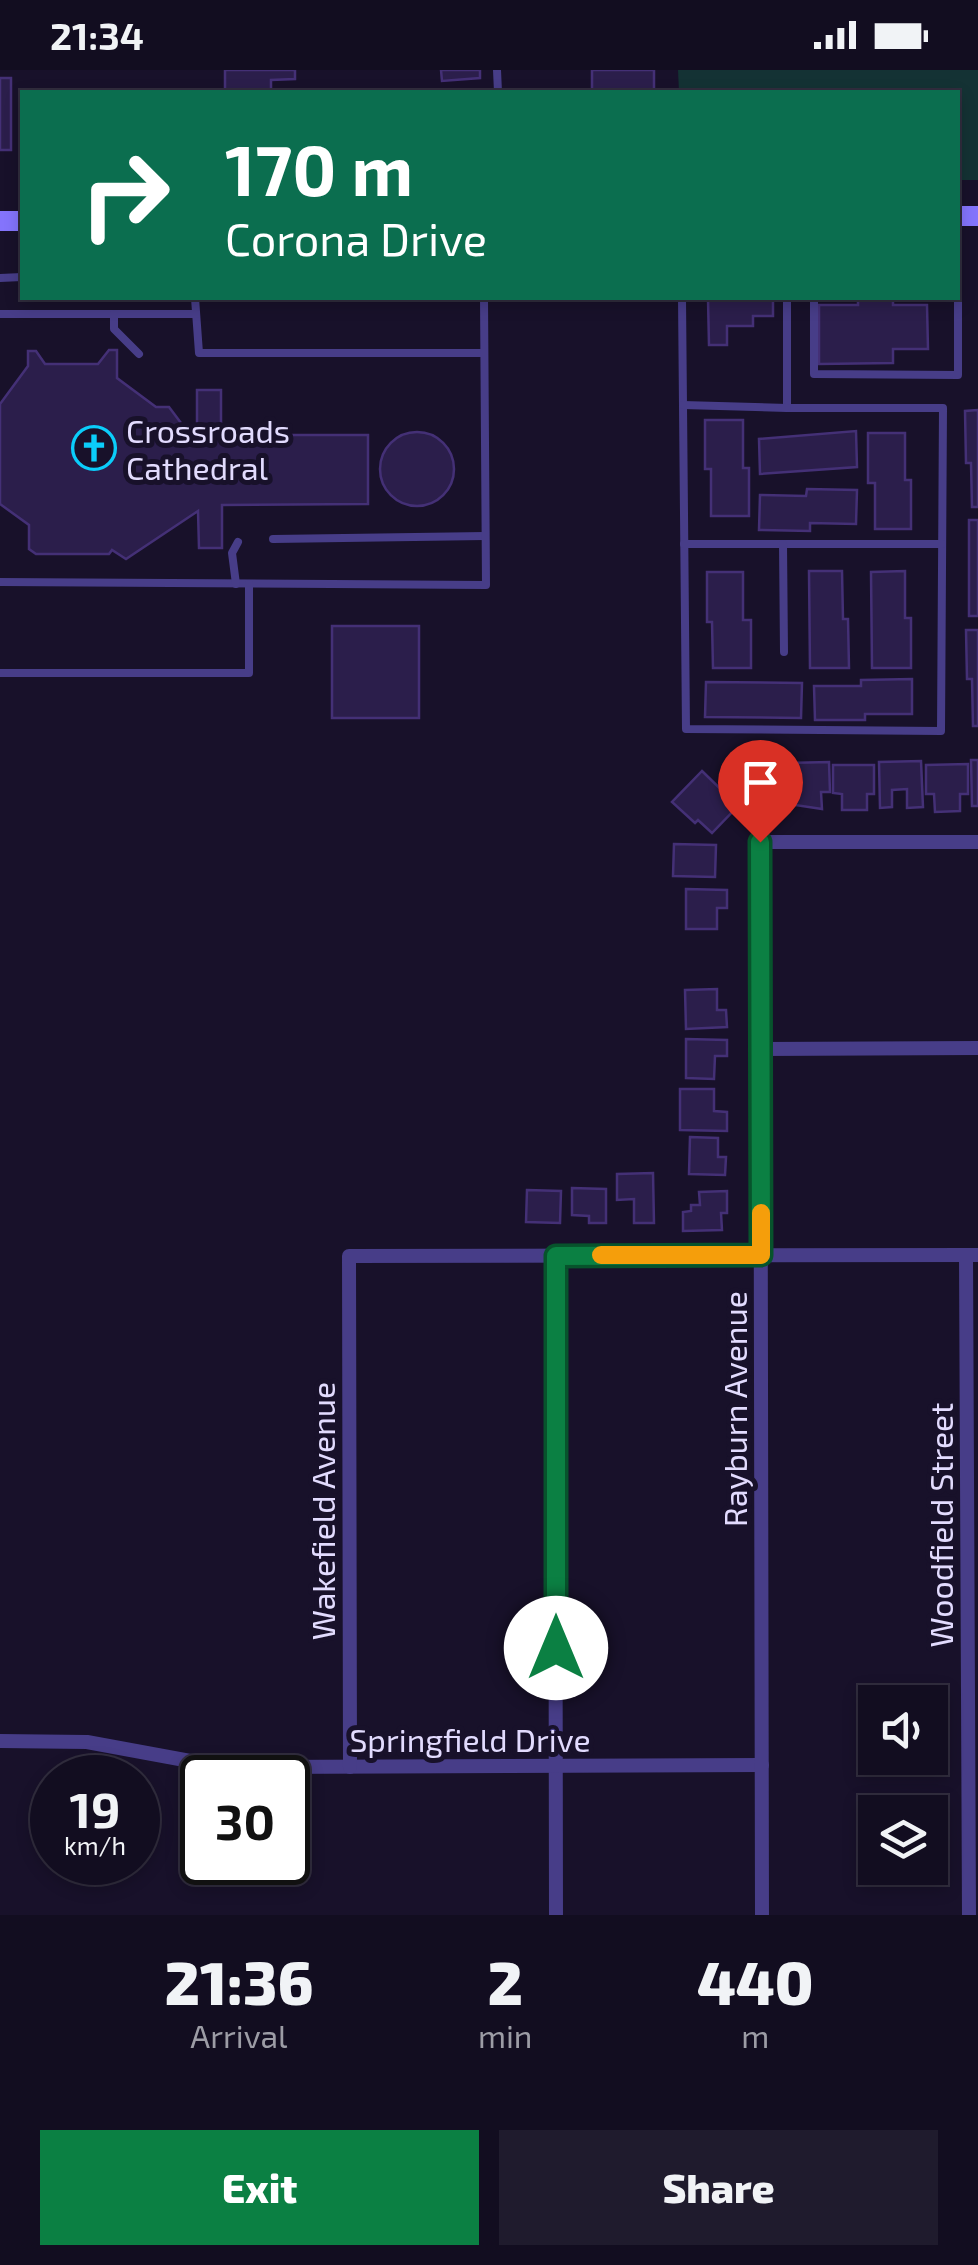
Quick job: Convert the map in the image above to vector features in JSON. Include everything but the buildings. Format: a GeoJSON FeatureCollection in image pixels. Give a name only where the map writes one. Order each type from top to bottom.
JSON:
{"type":"FeatureCollection","features":[{"type":"Feature","properties":{"kind":"street","name":"Rayburn Avenue"},"geometry":{"type":"LineString","coordinates":[[762,1915],[760,842],[978,842]]}},
{"type":"Feature","properties":{"kind":"street"},"geometry":{"type":"LineString","coordinates":[[760,1049],[978,1048]]}},
{"type":"Feature","properties":{"kind":"street"},"geometry":{"type":"LineString","coordinates":[[556,1915],[556,1256],[972,1255]]}},
{"type":"Feature","properties":{"kind":"street","name":"Woodfield Street"},"geometry":{"type":"LineString","coordinates":[[969,1915],[972,1255]]}},
{"type":"Feature","properties":{"kind":"street","name":"Wakefield Avenue"},"geometry":{"type":"LineString","coordinates":[[350,1767],[349,1256],[556,1256]]}},
{"type":"Feature","properties":{"kind":"street","name":"Springfield Drive"},"geometry":{"type":"LineString","coordinates":[[0,1741],[87,1742],[217,1764],[762,1765]]}},
{"type":"Feature","properties":{"kind":"lane"},"geometry":{"type":"LineString","coordinates":[[196,300],[199,353],[484,353]]}},
{"type":"Feature","properties":{"kind":"lane"},"geometry":{"type":"LineString","coordinates":[[0,582],[486,585],[484,300]]}},
{"type":"Feature","properties":{"kind":"lane"},"geometry":{"type":"LineString","coordinates":[[682,300],[686,730],[941,730],[943,408],[683,405]]}},
{"type":"Feature","properties":{"kind":"lane"},"geometry":{"type":"LineString","coordinates":[[787,300],[787,408]]}},
{"type":"Feature","properties":{"kind":"lane"},"geometry":{"type":"LineString","coordinates":[[814,300],[814,374],[958,375],[958,300]]}},
{"type":"Feature","properties":{"kind":"lane"},"geometry":{"type":"LineString","coordinates":[[0,314],[196,314]]}},
{"type":"Feature","properties":{"kind":"lane"},"geometry":{"type":"LineString","coordinates":[[114,314],[114,329],[139,354]]}},
{"type":"Feature","properties":{"kind":"lane"},"geometry":{"type":"LineString","coordinates":[[273,539],[485,536]]}},
{"type":"Feature","properties":{"kind":"lane"},"geometry":{"type":"LineString","coordinates":[[236,584],[232,554],[238,542]]}},
{"type":"Feature","properties":{"kind":"lane"},"geometry":{"type":"LineString","coordinates":[[684,544],[942,544]]}},
{"type":"Feature","properties":{"kind":"lane"},"geometry":{"type":"LineString","coordinates":[[783,544],[784,652]]}},
{"type":"Feature","properties":{"kind":"lane"},"geometry":{"type":"LineString","coordinates":[[0,673],[249,673],[249,584]]}},
{"type":"Feature","properties":{"kind":"green space"},"geometry":{"type":"Polygon","coordinates":[[[678,70],[978,70],[978,180],[960,180],[960,90],[679,90],[678,70]]]}},
{"type":"Feature","properties":{"kind":"slow traffic"},"geometry":{"type":"LineString","coordinates":[[601,1255],[761,1255],[761,1213]]}},
{"type":"Feature","properties":{"kind":"place","name":"Crossroads Cathedral"},"geometry":{"type":"Point","coordinates":[94,448]}},
{"type":"Feature","properties":{"kind":"route"},"geometry":{"type":"LineString","coordinates":[[556,1648],[556,1256],[761,1255],[760,842]]}}]}
